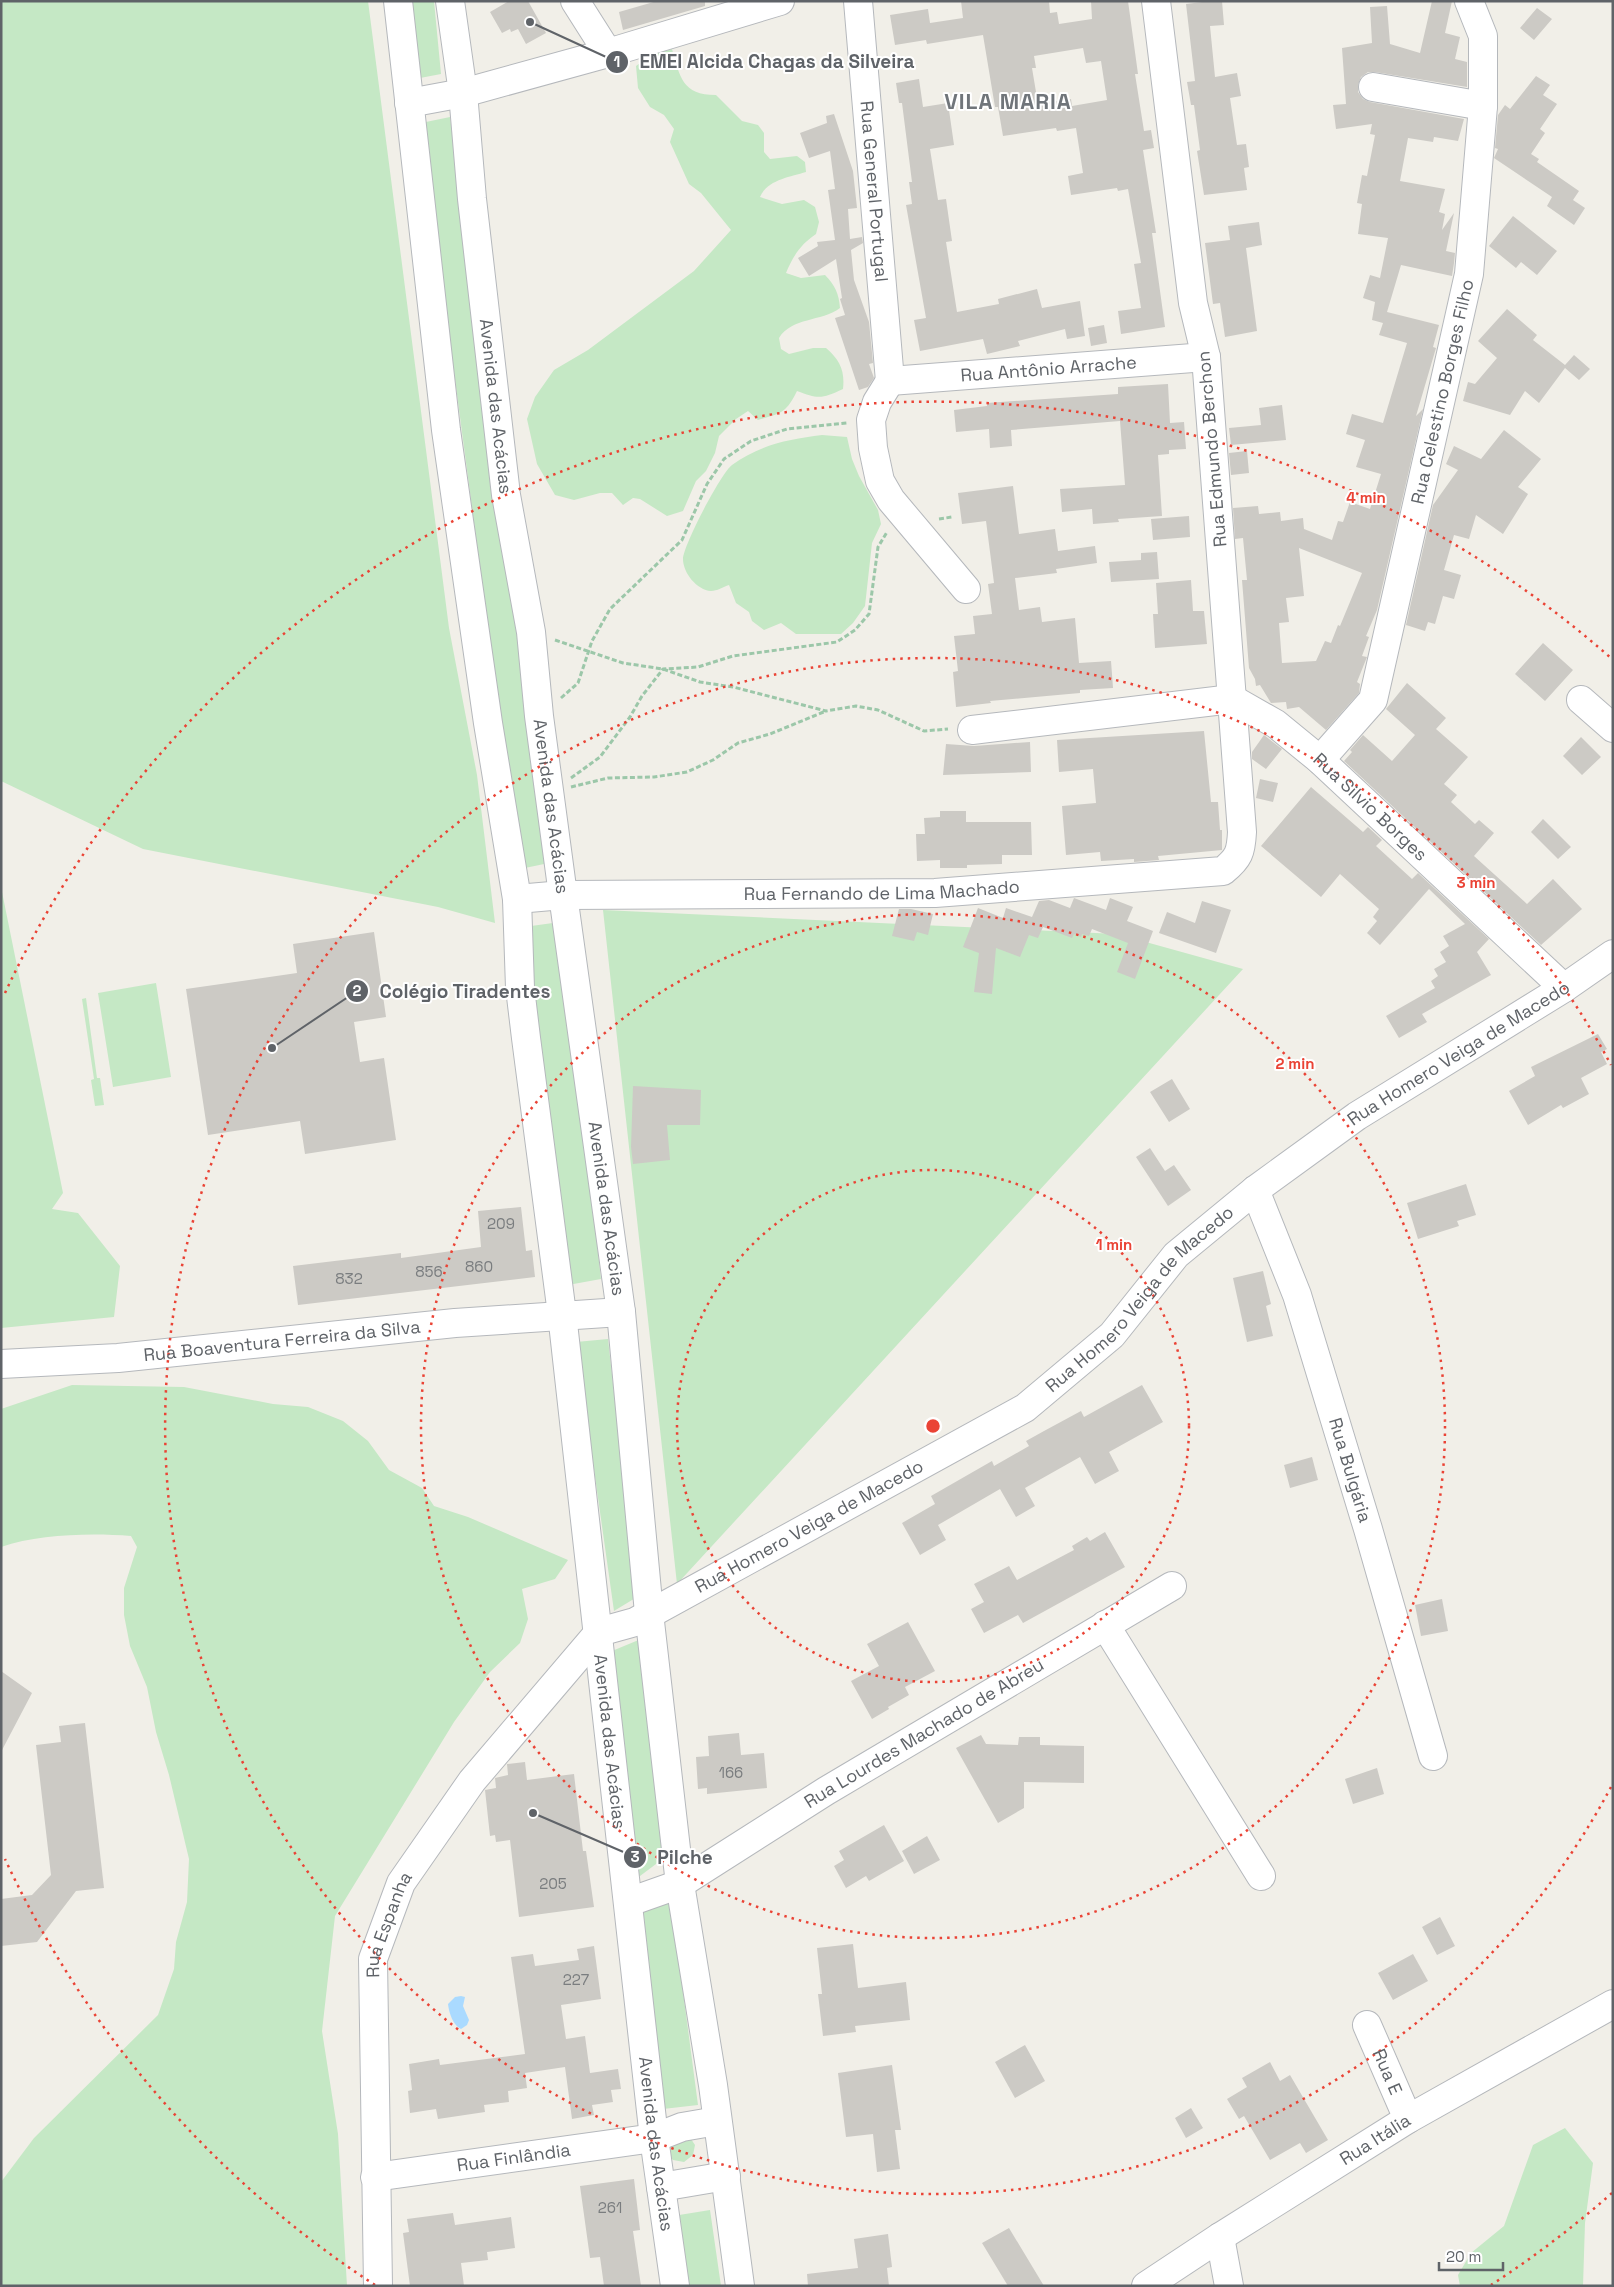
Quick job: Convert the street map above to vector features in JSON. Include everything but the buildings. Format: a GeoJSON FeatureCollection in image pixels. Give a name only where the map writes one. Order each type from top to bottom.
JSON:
{"type":"FeatureCollection","features":[{"type":"Feature","properties":{"kind":"street","name":"Avenida das Acácias"},"geometry":{"type":"LineString","coordinates":[[398,1],[446,430],[488,723],[517,898],[520,988],[562,1314],[654,2138],[675,2286]]}},
{"type":"Feature","properties":{"kind":"street","name":"Avenida das Acácias"},"geometry":{"type":"LineString","coordinates":[[450,1],[464,93],[472,200],[506,495],[531,632],[539,716],[551,792],[563,895],[621,1312],[642,1617],[680,1884],[726,2176],[740,2286]]}},
{"type":"Feature","properties":{"kind":"street"},"geometry":{"type":"LineString","coordinates":[[575,1],[608,53]]}},
{"type":"Feature","properties":{"kind":"street"},"geometry":{"type":"LineString","coordinates":[[409,102],[464,93],[608,53],[780,1]]}},
{"type":"Feature","properties":{"kind":"street","name":"Rua General Portugal"},"geometry":{"type":"LineString","coordinates":[[858,1],[890,382]]}},
{"type":"Feature","properties":{"kind":"street","name":"Rua Edmundo Berchon"},"geometry":{"type":"LineString","coordinates":[[1156,1],[1193,303],[1206,357],[1242,832],[1241,848],[1236,860],[1223,871],[1201,872]]}},
{"type":"Feature","properties":{"kind":"street","name":"Rua Celestino Borges Filho"},"geometry":{"type":"LineString","coordinates":[[1320,760],[1373,700],[1469,274],[1483,106],[1483,36],[1469,1]]}},
{"type":"Feature","properties":{"kind":"street"},"geometry":{"type":"LineString","coordinates":[[1373,87],[1483,106]]}},
{"type":"Feature","properties":{"kind":"street","name":"Rua Antônio Arrache"},"geometry":{"type":"LineString","coordinates":[[890,382],[1206,357]]}},
{"type":"Feature","properties":{"kind":"street"},"geometry":{"type":"LineString","coordinates":[[890,382],[876,402],[871,420],[873,448],[880,481],[891,500],[966,589]]}},
{"type":"Feature","properties":{"kind":"street"},"geometry":{"type":"LineString","coordinates":[[972,730],[1232,699]]}},
{"type":"Feature","properties":{"kind":"street","name":"Rua Silvio Borges"},"geometry":{"type":"LineString","coordinates":[[1232,699],[1276,724],[1320,760],[1564,988]]}},
{"type":"Feature","properties":{"kind":"street"},"geometry":{"type":"LineString","coordinates":[[1581,700],[1613,728]]}},
{"type":"Feature","properties":{"kind":"street","name":"Rua Fernando de Lima Machado"},"geometry":{"type":"LineString","coordinates":[[517,898],[563,895],[935,893],[1201,872]]}},
{"type":"Feature","properties":{"kind":"street","name":"Rua Homero Veiga de Macedo"},"geometry":{"type":"LineString","coordinates":[[599,1632],[642,1617],[1025,1408],[1112,1335],[1176,1256],[1255,1190],[1358,1116],[1564,988],[1613,954]]}},
{"type":"Feature","properties":{"kind":"street","name":"Rua Bulgária"},"geometry":{"type":"LineString","coordinates":[[1255,1190],[1297,1295],[1368,1529],[1433,1756]]}},
{"type":"Feature","properties":{"kind":"street","name":"Avenida das Acácias"},"geometry":{"type":"LineString","coordinates":[[562,1314],[621,1312]]}},
{"type":"Feature","properties":{"kind":"street","name":"Rua Boaventura Ferreira da Silva"},"geometry":{"type":"LineString","coordinates":[[1,1364],[118,1358],[454,1323],[562,1314]]}},
{"type":"Feature","properties":{"kind":"street","name":"Rua Lourdes Machado de Abreu"},"geometry":{"type":"LineString","coordinates":[[629,1902],[653,1891],[680,1884],[826,1791],[1172,1586]]}},
{"type":"Feature","properties":{"kind":"street"},"geometry":{"type":"LineString","coordinates":[[1105,1625],[1261,1876]]}},
{"type":"Feature","properties":{"kind":"street","name":"Rua Espanha"},"geometry":{"type":"LineString","coordinates":[[378,2286],[372,1959],[401,1882],[472,1781],[599,1632]]}},
{"type":"Feature","properties":{"kind":"street","name":"Rua Itália"},"geometry":{"type":"LineString","coordinates":[[1146,2286],[1220,2237],[1408,2119],[1613,2004]]}},
{"type":"Feature","properties":{"kind":"street","name":"Rua E"},"geometry":{"type":"LineString","coordinates":[[1366,2025],[1408,2119]]}},
{"type":"Feature","properties":{"kind":"street","name":"Rua Finlândia"},"geometry":{"type":"LineString","coordinates":[[375,2177],[654,2138],[682,2128],[717,2121]]}},
{"type":"Feature","properties":{"kind":"street"},"geometry":{"type":"LineString","coordinates":[[661,2186],[726,2176]]}},
{"type":"Feature","properties":{"kind":"street"},"geometry":{"type":"LineString","coordinates":[[1220,2237],[1229,2286]]}},
{"type":"Feature","properties":{"kind":"path"},"geometry":{"type":"LineString","coordinates":[[539,716],[578,683],[592,641],[610,609],[682,540],[707,484],[724,458],[751,441],[787,429],[817,424],[854,423]]}},
{"type":"Feature","properties":{"kind":"path"},"geometry":{"type":"LineString","coordinates":[[662,669],[698,667],[733,656],[837,642],[855,630],[870,614],[878,547],[890,526],[952,517]]}},
{"type":"Feature","properties":{"kind":"path"},"geometry":{"type":"LineString","coordinates":[[531,632],[623,663],[662,669],[700,682],[733,687],[826,711]]}},
{"type":"Feature","properties":{"kind":"path"},"geometry":{"type":"LineString","coordinates":[[551,792],[600,757],[662,669]]}},
{"type":"Feature","properties":{"kind":"path"},"geometry":{"type":"LineString","coordinates":[[551,792],[608,778],[654,777],[687,772],[713,760],[738,743],[770,734],[826,711],[856,706],[878,710],[924,731],[972,730]]}},
{"type":"Feature","properties":{"kind":"green space"},"geometry":{"type":"Polygon","coordinates":[[[1,1],[368,1],[449,628],[477,775],[495,923],[438,907],[143,849],[1,781],[1,1]]]}},
{"type":"Feature","properties":{"kind":"green space"},"geometry":{"type":"Polygon","coordinates":[[[410,1],[434,1],[441,74],[420,78],[410,1]]]}},
{"type":"Feature","properties":{"kind":"green space"},"geometry":{"type":"Polygon","coordinates":[[[672,49],[680,76],[689,88],[696,92],[716,95],[742,121],[758,125],[764,133],[764,152],[770,159],[797,156],[805,162],[806,172],[773,183],[763,191],[760,197],[782,204],[804,200],[815,207],[819,222],[816,234],[798,251],[786,273],[801,278],[825,275],[836,290],[840,308],[824,316],[791,326],[779,338],[781,349],[789,354],[813,348],[826,348],[835,357],[840,366],[843,389],[820,397],[797,391],[790,404],[773,416],[758,420],[748,411],[736,419],[719,436],[715,453],[706,471],[696,481],[683,511],[667,516],[640,499],[633,498],[623,505],[612,493],[600,493],[574,500],[555,495],[537,464],[527,419],[535,397],[554,370],[588,350],[694,271],[731,230],[701,193],[689,184],[670,142],[674,129],[664,115],[650,107],[638,88],[636,66],[651,55],[672,49]]]}},
{"type":"Feature","properties":{"kind":"green space"},"geometry":{"type":"Polygon","coordinates":[[[450,117],[549,863],[520,869],[421,123],[450,117]]]}},
{"type":"Feature","properties":{"kind":"green space"},"geometry":{"type":"Polygon","coordinates":[[[822,435],[847,437],[852,459],[859,476],[878,510],[881,524],[872,543],[865,606],[853,623],[841,634],[796,634],[781,623],[764,630],[752,621],[749,612],[736,603],[729,585],[711,591],[701,588],[696,584],[685,570],[683,559],[685,552],[689,540],[712,495],[732,465],[753,452],[775,444],[822,435]]]}},
{"type":"Feature","properties":{"kind":"green space"},"geometry":{"type":"Polygon","coordinates":[[[1,887],[63,1193],[52,1209],[78,1213],[120,1266],[114,1317],[1,1328],[1,887]]]}},
{"type":"Feature","properties":{"kind":"green space"},"geometry":{"type":"Polygon","coordinates":[[[603,910],[1117,934],[1243,969],[677,1584],[603,910]]]}},
{"type":"Feature","properties":{"kind":"green space"},"geometry":{"type":"Polygon","coordinates":[[[560,922],[601,1279],[568,1285],[524,927],[560,922]]]}},
{"type":"Feature","properties":{"kind":"green space"},"geometry":{"type":"Polygon","coordinates":[[[156,983],[171,1077],[113,1087],[98,993],[156,983]]]}},
{"type":"Feature","properties":{"kind":"green space"},"geometry":{"type":"Polygon","coordinates":[[[86,998],[97,1078],[100,1078],[104,1105],[95,1106],[91,1080],[94,1079],[82,999],[86,998]]]}},
{"type":"Feature","properties":{"kind":"green space"},"geometry":{"type":"Polygon","coordinates":[[[608,1339],[637,1597],[614,1611],[576,1342],[608,1339]]]}},
{"type":"Feature","properties":{"kind":"green space"},"geometry":{"type":"Polygon","coordinates":[[[72,1385],[184,1387],[273,1404],[308,1407],[343,1421],[368,1441],[389,1470],[422,1488],[434,1506],[468,1517],[568,1560],[555,1579],[522,1589],[528,1619],[520,1643],[490,1672],[454,1722],[335,1916],[322,2031],[338,2134],[347,2286],[1,2286],[1,2182],[34,2138],[158,2015],[174,1969],[176,1942],[187,1902],[189,1859],[169,1775],[156,1732],[147,1687],[130,1646],[124,1615],[124,1588],[137,1547],[131,1536],[99,1535],[48,1537],[1,1547],[1,1409],[72,1385]]]}},
{"type":"Feature","properties":{"kind":"green space"},"geometry":{"type":"Polygon","coordinates":[[[641,1639],[668,1855],[636,1879],[612,1651],[641,1639]]]}},
{"type":"Feature","properties":{"kind":"green space"},"geometry":{"type":"Polygon","coordinates":[[[671,1901],[698,2105],[663,2109],[636,1906],[671,1901]]]}},
{"type":"Feature","properties":{"kind":"green space"},"geometry":{"type":"Polygon","coordinates":[[[1565,2128],[1593,2163],[1585,2223],[1583,2286],[1460,2286],[1458,2275],[1471,2253],[1504,2226],[1533,2145],[1565,2128]]]}},
{"type":"Feature","properties":{"kind":"green space"},"geometry":{"type":"Polygon","coordinates":[[[689,2136],[695,2145],[693,2155],[684,2162],[673,2160],[666,2151],[668,2140],[689,2136]]]}},
{"type":"Feature","properties":{"kind":"green space"},"geometry":{"type":"Polygon","coordinates":[[[710,2210],[721,2286],[684,2286],[673,2216],[710,2210]]]}},
{"type":"Feature","properties":{"kind":"water"},"geometry":{"type":"Polygon","coordinates":[[[455,1997],[465,1997],[463,2006],[469,2020],[467,2025],[461,2029],[452,2018],[448,2004],[455,1997]]]}},
{"type":"Feature","properties":{"kind":"place","name":"EMEI Alcida Chagas da Silveira"},"geometry":{"type":"Point","coordinates":[530,22]}},
{"type":"Feature","properties":{"kind":"place","name":"Colégio Tiradentes"},"geometry":{"type":"Point","coordinates":[272,1048]}},
{"type":"Feature","properties":{"kind":"place","name":"Pilche"},"geometry":{"type":"Point","coordinates":[533,1813]}},
{"type":"Feature","properties":{"kind":"district","name":"VILA MARIA"},"geometry":{"type":"Point","coordinates":[1008,101]}}]}
